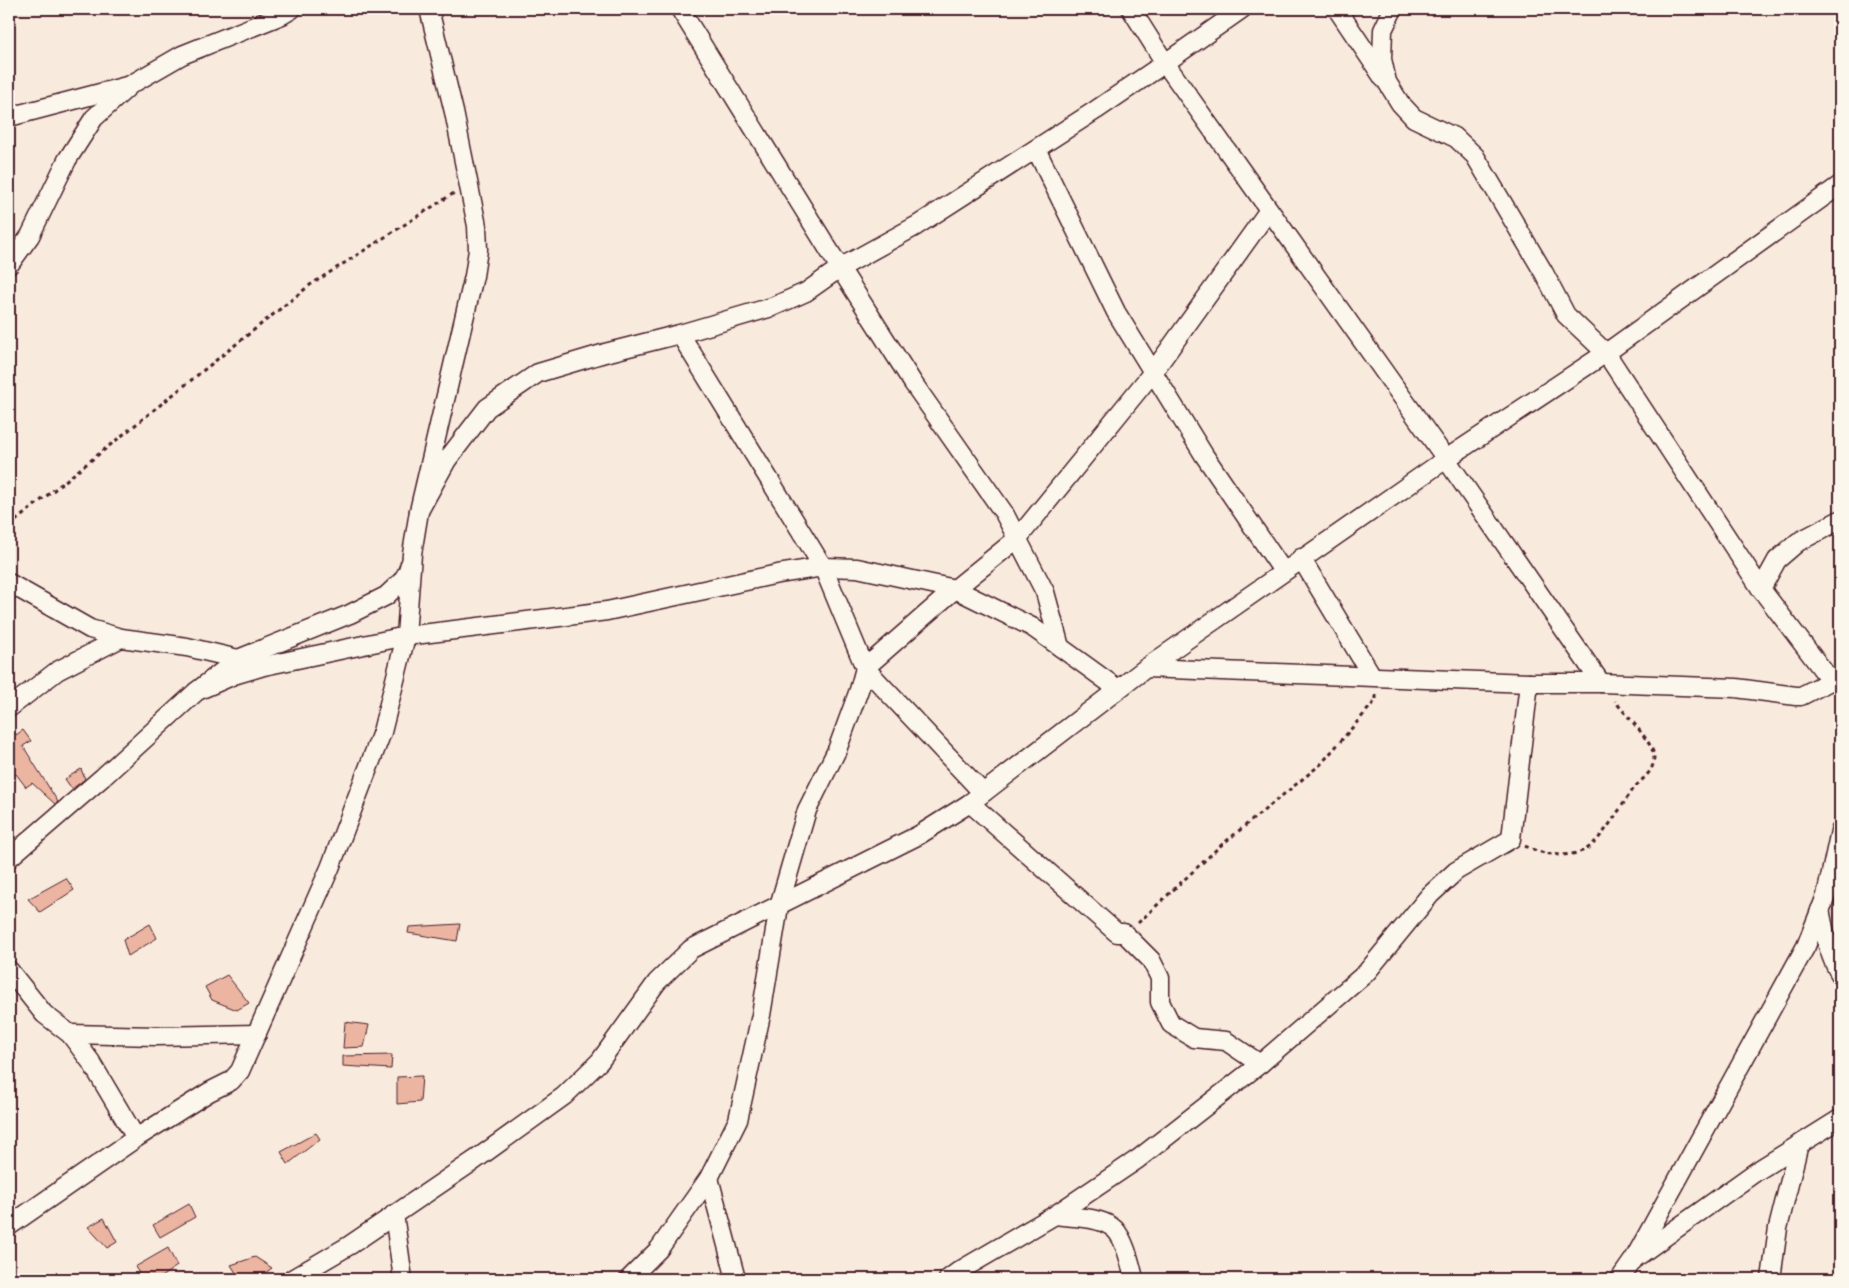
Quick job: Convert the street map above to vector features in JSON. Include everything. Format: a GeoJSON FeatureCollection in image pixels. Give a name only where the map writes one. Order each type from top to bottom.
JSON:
{"type":"FeatureCollection","features":[{"type":"Feature","properties":{"kind":"street"},"geometry":{"type":"LineString","coordinates":[[9,265],[30,236],[67,160],[94,118],[130,85],[182,55],[282,15],[292,9]]}},
{"type":"Feature","properties":{"kind":"street"},"geometry":{"type":"LineString","coordinates":[[9,1226],[136,1138],[208,1092],[231,1081],[240,1071],[330,868],[382,732],[406,636],[412,554],[419,511],[474,276],[478,250],[477,226],[469,183],[429,9]]}},
{"type":"Feature","properties":{"kind":"street"},"geometry":{"type":"LineString","coordinates":[[680,9],[913,383],[1004,513],[1045,592],[1060,646]]}},
{"type":"Feature","properties":{"kind":"street"},"geometry":{"type":"LineString","coordinates":[[1131,9],[1165,63],[1446,459],[1601,683]]}},
{"type":"Feature","properties":{"kind":"street"},"geometry":{"type":"LineString","coordinates":[[419,511],[447,460],[487,408],[538,373],[772,307],[806,292],[840,268],[916,226],[1165,63],[1242,9]]}},
{"type":"Feature","properties":{"kind":"street"},"geometry":{"type":"LineString","coordinates":[[1146,668],[1529,684],[1601,683],[1736,688],[1796,696],[1801,696],[1835,678],[1761,588],[1606,353],[1566,315],[1475,156],[1456,138],[1414,118],[1400,103],[1337,9]]}},
{"type":"Feature","properties":{"kind":"street"},"geometry":{"type":"LineString","coordinates":[[1387,82],[1382,59],[1383,30],[1393,9]]}},
{"type":"Feature","properties":{"kind":"street"},"geometry":{"type":"LineString","coordinates":[[9,117],[130,85]]}},
{"type":"Feature","properties":{"kind":"street"},"geometry":{"type":"LineString","coordinates":[[1036,148],[1116,312],[1204,455],[1283,571]]}},
{"type":"Feature","properties":{"kind":"street"},"geometry":{"type":"LineString","coordinates":[[292,1279],[350,1245],[475,1160],[564,1096],[600,1061],[657,982],[691,949],[919,835],[976,798],[1146,668],[1301,558],[1606,353],[1840,184]]}},
{"type":"Feature","properties":{"kind":"street"},"geometry":{"type":"LineString","coordinates":[[629,1279],[659,1249],[709,1178],[738,1120],[761,1015],[779,906],[807,810],[837,750],[865,668],[955,589],[1018,538],[1153,372],[1269,210]]}},
{"type":"Feature","properties":{"kind":"street"},"geometry":{"type":"LineString","coordinates":[[680,334],[823,567],[865,668],[976,798],[1117,933],[1124,933],[1152,960],[1160,978],[1160,1002],[1172,1024],[1194,1038],[1226,1041],[1260,1064]]}},
{"type":"Feature","properties":{"kind":"street"},"geometry":{"type":"LineString","coordinates":[[1761,588],[1777,560],[1798,542],[1840,520]]}},
{"type":"Feature","properties":{"kind":"street"},"geometry":{"type":"LineString","coordinates":[[9,858],[103,777],[197,691],[238,659],[350,614],[386,596],[402,581],[407,573],[412,554]]}},
{"type":"Feature","properties":{"kind":"street"},"geometry":{"type":"LineString","coordinates":[[1301,558],[1372,676]]}},
{"type":"Feature","properties":{"kind":"street"},"geometry":{"type":"LineString","coordinates":[[197,691],[234,674],[264,666],[406,636],[607,611],[778,574],[823,567],[857,568],[955,589],[1032,628],[1060,646],[1118,689]]}},
{"type":"Feature","properties":{"kind":"street"},"geometry":{"type":"LineString","coordinates":[[9,583],[90,629],[121,638],[187,647],[238,659]]}},
{"type":"Feature","properties":{"kind":"street"},"geometry":{"type":"LineString","coordinates":[[9,708],[57,672],[121,638]]}},
{"type":"Feature","properties":{"kind":"street"},"geometry":{"type":"LineString","coordinates":[[948,1279],[1055,1215],[1138,1158],[1260,1064],[1366,973],[1430,895],[1456,871],[1511,839],[1529,684]]}},
{"type":"Feature","properties":{"kind":"street"},"geometry":{"type":"LineString","coordinates":[[1620,1279],[1634,1259],[1806,946],[1826,896],[1840,831]]}},
{"type":"Feature","properties":{"kind":"street"},"geometry":{"type":"LineString","coordinates":[[1820,910],[1828,946],[1834,965],[1840,974]]}},
{"type":"Feature","properties":{"kind":"street"},"geometry":{"type":"LineString","coordinates":[[9,970],[44,1014],[70,1034],[91,1062],[136,1138]]}},
{"type":"Feature","properties":{"kind":"street"},"geometry":{"type":"LineString","coordinates":[[70,1034],[156,1036],[257,1034]]}},
{"type":"Feature","properties":{"kind":"street"},"geometry":{"type":"LineString","coordinates":[[1634,1259],[1757,1171],[1840,1119]]}},
{"type":"Feature","properties":{"kind":"street"},"geometry":{"type":"LineString","coordinates":[[1771,1279],[1778,1228],[1799,1144]]}},
{"type":"Feature","properties":{"kind":"street"},"geometry":{"type":"LineString","coordinates":[[709,1178],[736,1279]]}},
{"type":"Feature","properties":{"kind":"street"},"geometry":{"type":"LineString","coordinates":[[394,1214],[403,1279]]}},
{"type":"Feature","properties":{"kind":"street"},"geometry":{"type":"LineString","coordinates":[[1055,1215],[1098,1221],[1113,1227],[1129,1254],[1134,1279]]}},
{"type":"Feature","properties":{"kind":"path"},"geometry":{"type":"LineString","coordinates":[[9,526],[310,285],[469,183]]}},
{"type":"Feature","properties":{"kind":"path"},"geometry":{"type":"LineString","coordinates":[[1124,933],[1130,931],[1218,846],[1322,764],[1376,700],[1372,676]]}},
{"type":"Feature","properties":{"kind":"path"},"geometry":{"type":"LineString","coordinates":[[1511,839],[1536,852],[1566,856],[1584,850],[1592,845],[1634,787],[1650,772],[1654,756],[1648,743],[1601,683]]}},
{"type":"Feature","properties":{"kind":"building"},"geometry":{"type":"Polygon","coordinates":[[[9,723],[16,735],[23,730],[31,741],[23,746],[58,802],[55,804],[32,783],[26,787],[16,774],[9,780],[9,723]]]}},
{"type":"Feature","properties":{"kind":"building"},"geometry":{"type":"Polygon","coordinates":[[[81,769],[85,779],[72,789],[65,779],[81,769]]]}},
{"type":"Feature","properties":{"kind":"building"},"geometry":{"type":"Polygon","coordinates":[[[66,878],[74,890],[40,912],[28,899],[66,878]]]}},
{"type":"Feature","properties":{"kind":"building"},"geometry":{"type":"Polygon","coordinates":[[[150,924],[157,938],[128,956],[123,940],[150,924]]]}},
{"type":"Feature","properties":{"kind":"building"},"geometry":{"type":"Polygon","coordinates":[[[460,924],[457,941],[408,933],[409,927],[460,924]]]}},
{"type":"Feature","properties":{"kind":"building"},"geometry":{"type":"Polygon","coordinates":[[[227,975],[249,1003],[237,1010],[212,1000],[205,987],[227,975]]]}},
{"type":"Feature","properties":{"kind":"building"},"geometry":{"type":"Polygon","coordinates":[[[345,1022],[369,1025],[364,1047],[343,1048],[345,1022]]]}},
{"type":"Feature","properties":{"kind":"building"},"geometry":{"type":"Polygon","coordinates":[[[392,1055],[391,1069],[343,1066],[343,1056],[392,1055]]]}},
{"type":"Feature","properties":{"kind":"building"},"geometry":{"type":"Polygon","coordinates":[[[422,1076],[420,1102],[397,1104],[397,1077],[422,1076]]]}},
{"type":"Feature","properties":{"kind":"building"},"geometry":{"type":"Polygon","coordinates":[[[316,1133],[320,1139],[288,1164],[281,1152],[316,1133]]]}},
{"type":"Feature","properties":{"kind":"building"},"geometry":{"type":"Polygon","coordinates":[[[189,1204],[195,1217],[160,1237],[153,1225],[189,1204]]]}},
{"type":"Feature","properties":{"kind":"building"},"geometry":{"type":"Polygon","coordinates":[[[104,1218],[117,1242],[107,1248],[88,1227],[104,1218]]]}},
{"type":"Feature","properties":{"kind":"building"},"geometry":{"type":"Polygon","coordinates":[[[168,1248],[177,1266],[158,1279],[143,1279],[135,1267],[168,1248]]]}},
{"type":"Feature","properties":{"kind":"building"},"geometry":{"type":"Polygon","coordinates":[[[255,1257],[272,1268],[257,1279],[240,1279],[231,1265],[255,1257]]]}}]}
